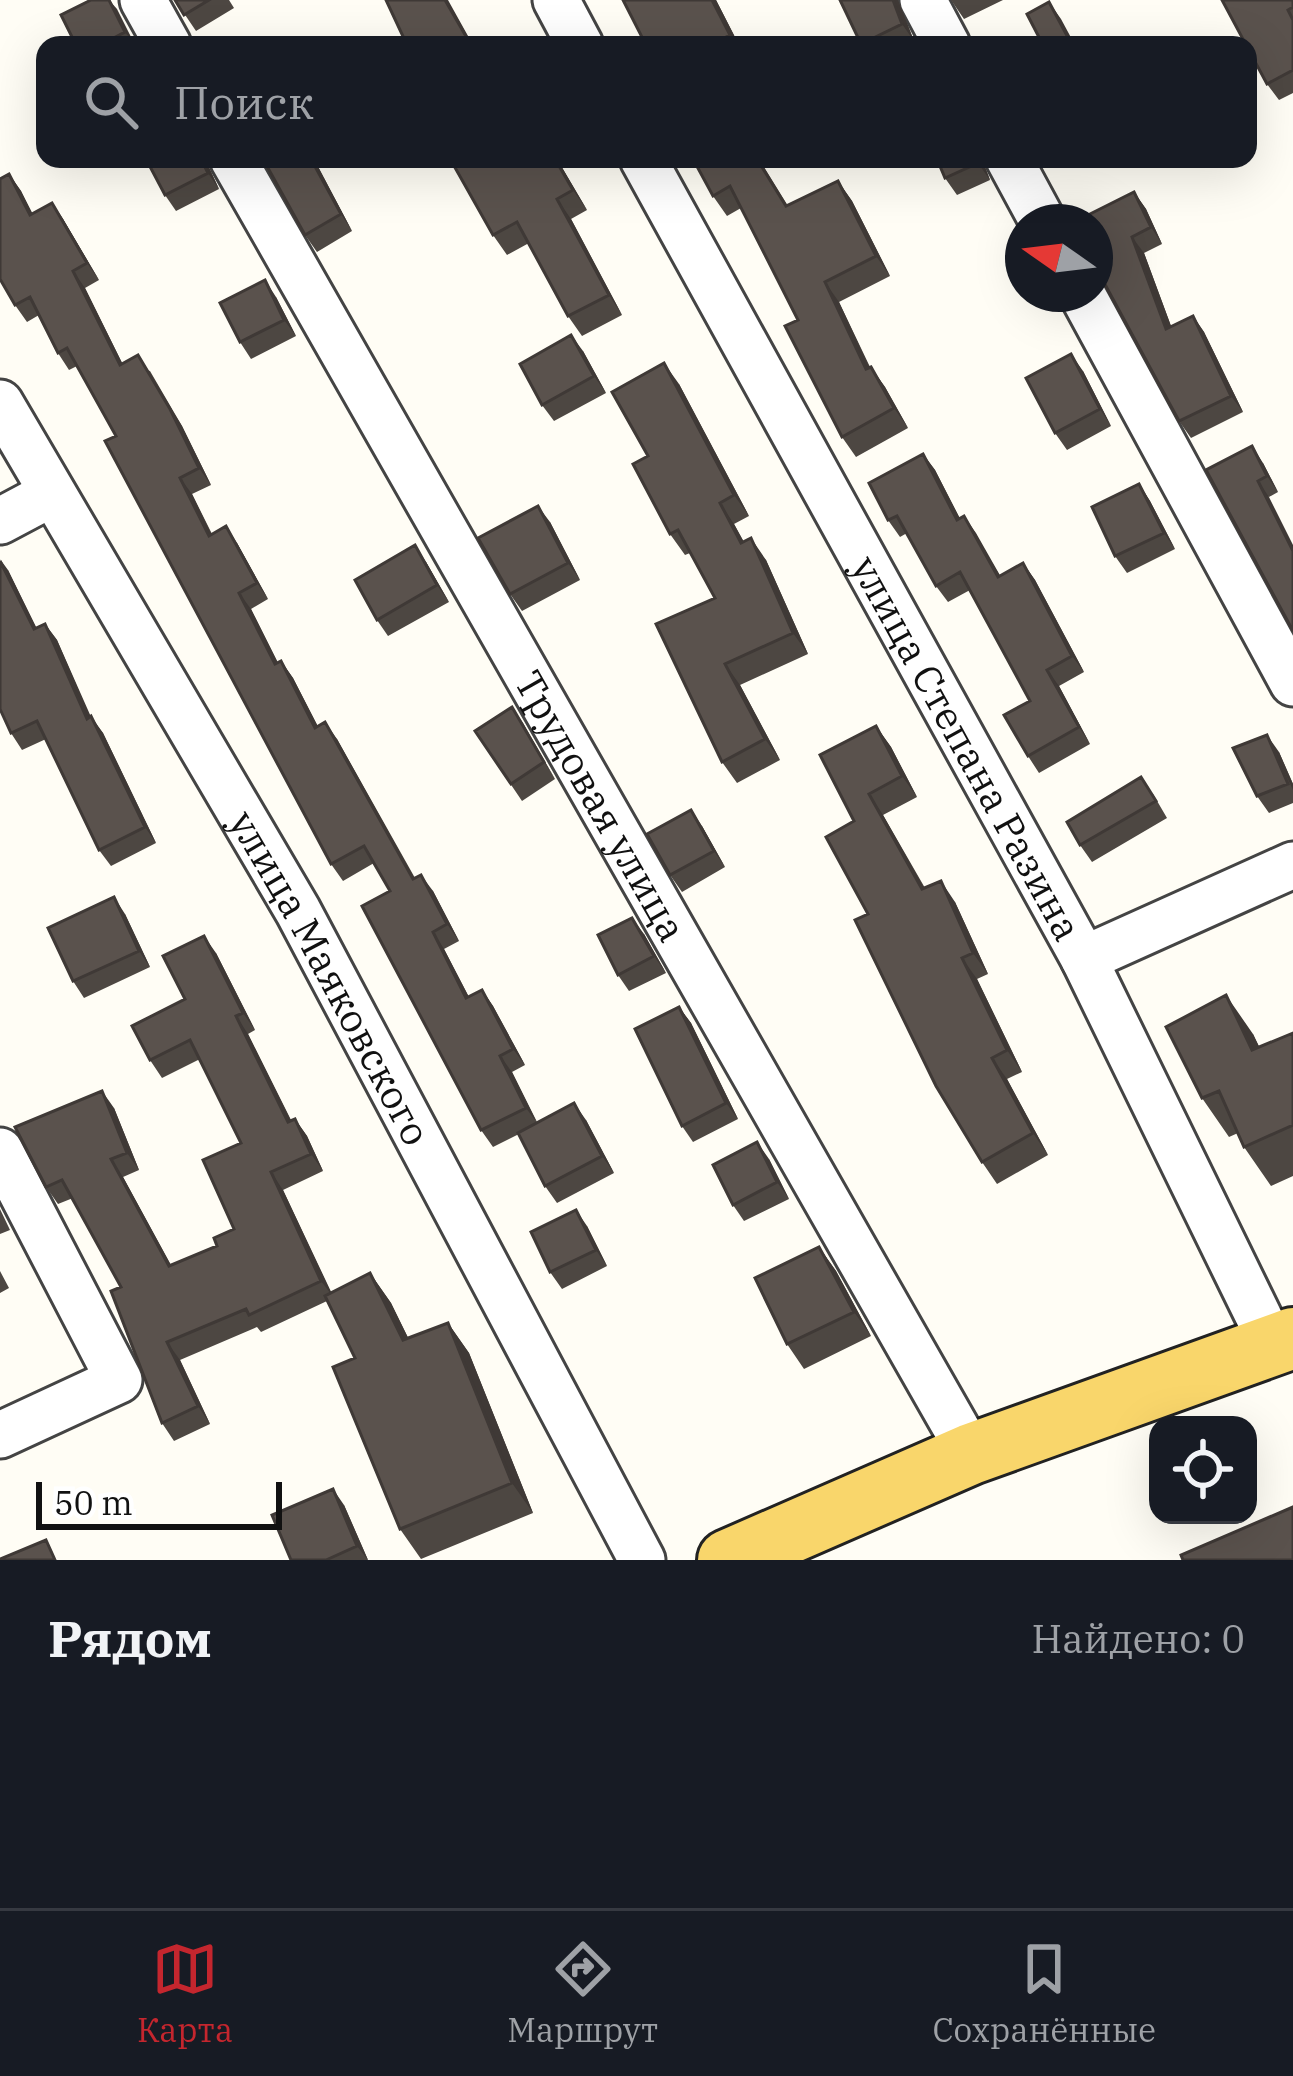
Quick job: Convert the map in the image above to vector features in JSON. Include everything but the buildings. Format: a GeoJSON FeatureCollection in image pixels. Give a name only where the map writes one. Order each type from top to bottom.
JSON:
{"type":"FeatureCollection","features":[{"type":"Feature","properties":{"kind":"main road"},"geometry":{"type":"LineString","coordinates":[[728,1560],[971,1454],[1283,1342]]}},
{"type":"Feature","properties":{"kind":"street"},"geometry":{"type":"LineString","coordinates":[[143,0],[163,36]]}},
{"type":"Feature","properties":{"kind":"street"},"geometry":{"type":"LineString","coordinates":[[556,0],[575,36]]}},
{"type":"Feature","properties":{"kind":"street"},"geometry":{"type":"LineString","coordinates":[[923,0],[942,36]]}},
{"type":"Feature","properties":{"kind":"street","name":"Трудовая улица"},"geometry":{"type":"LineString","coordinates":[[238,168],[971,1454]]}},
{"type":"Feature","properties":{"kind":"street","name":"улица Степана Разина"},"geometry":{"type":"LineString","coordinates":[[648,168],[1084,959],[1283,1342]]}},
{"type":"Feature","properties":{"kind":"street"},"geometry":{"type":"LineString","coordinates":[[1014,168],[1033,204]]}},
{"type":"Feature","properties":{"kind":"street"},"geometry":{"type":"LineString","coordinates":[[1092,312],[1293,682]]}},
{"type":"Feature","properties":{"kind":"street","name":"улица Маяковского"},"geometry":{"type":"LineString","coordinates":[[0,403],[49,495],[298,911],[642,1560]]}},
{"type":"Feature","properties":{"kind":"street"},"geometry":{"type":"LineString","coordinates":[[0,521],[49,495]]}},
{"type":"Feature","properties":{"kind":"street"},"geometry":{"type":"LineString","coordinates":[[1084,959],[1293,866]]}},
{"type":"Feature","properties":{"kind":"street"},"geometry":{"type":"LineString","coordinates":[[0,1150],[119,1380],[0,1435]]}}]}
